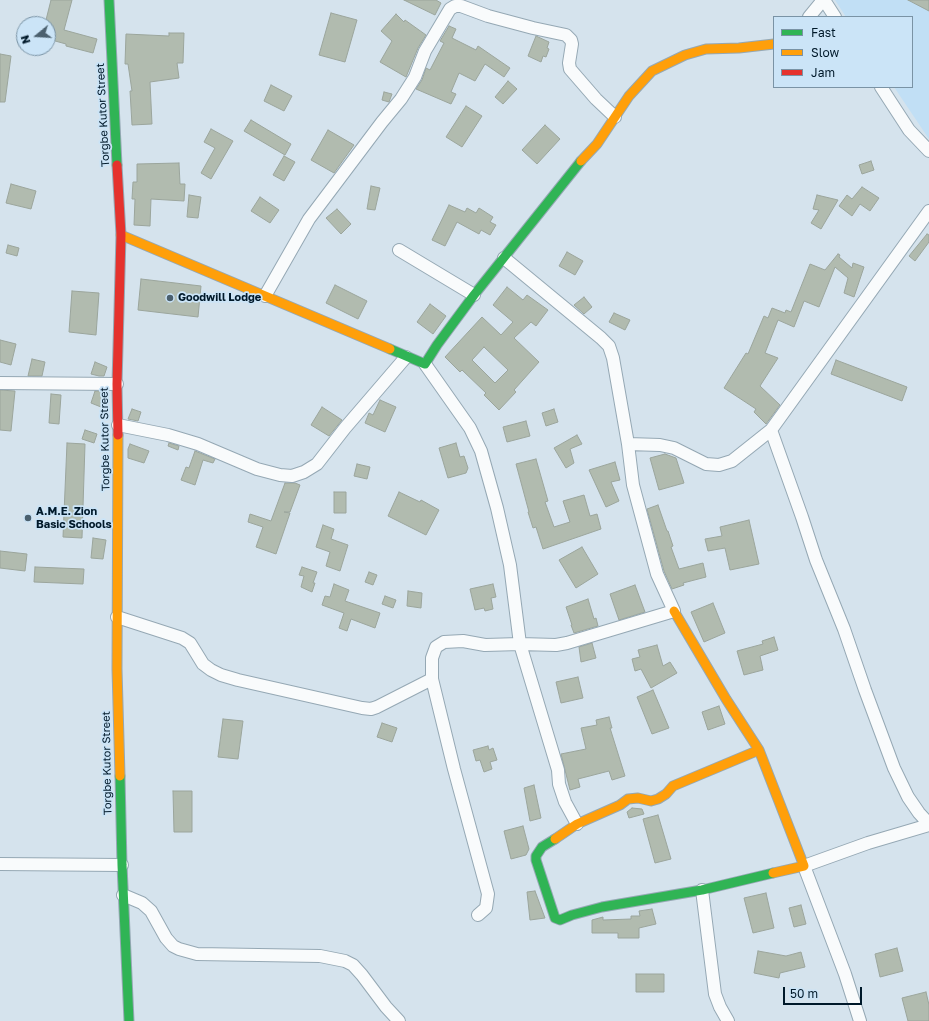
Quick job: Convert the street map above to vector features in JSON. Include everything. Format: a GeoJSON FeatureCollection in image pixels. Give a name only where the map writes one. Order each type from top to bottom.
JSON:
{"type":"FeatureCollection","features":[{"type":"Feature","properties":{"kind":"street","name":"Torgbe Kutor Street"},"geometry":{"type":"LineString","coordinates":[[109,0],[121,235],[117,384],[117,669],[123,895],[129,1021]]}},
{"type":"Feature","properties":{"kind":"street"},"geometry":{"type":"LineString","coordinates":[[810,16],[824,0],[834,16]]}},
{"type":"Feature","properties":{"kind":"street"},"geometry":{"type":"LineString","coordinates":[[266,296],[309,219],[401,99],[415,77],[425,51],[450,9],[455,6],[461,6],[488,16],[533,28],[566,35],[571,40],[572,44],[569,63],[570,69],[596,99],[615,117]]}},
{"type":"Feature","properties":{"kind":"street"},"geometry":{"type":"LineString","coordinates":[[425,364],[437,344],[474,295],[573,170],[597,144],[629,96],[652,71],[686,55],[706,49],[739,48],[773,44]]}},
{"type":"Feature","properties":{"kind":"street"},"geometry":{"type":"LineString","coordinates":[[882,88],[909,130],[929,151]]}},
{"type":"Feature","properties":{"kind":"street"},"geometry":{"type":"LineString","coordinates":[[628,444],[660,445],[674,448],[706,464],[719,465],[732,461],[771,430],[929,211]]}},
{"type":"Feature","properties":{"kind":"street"},"geometry":{"type":"LineString","coordinates":[[121,235],[425,364],[470,428],[480,451],[497,508],[510,565],[520,644],[558,770],[559,784],[565,802],[576,824]]}},
{"type":"Feature","properties":{"kind":"street"},"geometry":{"type":"LineString","coordinates":[[399,250],[474,295]]}},
{"type":"Feature","properties":{"kind":"street"},"geometry":{"type":"LineString","coordinates":[[504,258],[609,346],[613,358],[628,444],[633,486],[657,574],[674,611],[726,699],[759,750],[845,974],[860,1021]]}},
{"type":"Feature","properties":{"kind":"street"},"geometry":{"type":"LineString","coordinates":[[118,425],[168,435],[198,444],[257,469],[280,475],[292,476],[304,472],[317,464],[345,428],[406,357]]}},
{"type":"Feature","properties":{"kind":"street"},"geometry":{"type":"LineString","coordinates":[[0,383],[117,384]]}},
{"type":"Feature","properties":{"kind":"street"},"geometry":{"type":"LineString","coordinates":[[759,750],[673,786],[666,794],[658,799],[651,801],[632,798],[628,799],[620,805],[576,824],[542,847],[536,856],[536,860],[552,913],[557,920],[602,907],[702,890],[804,866],[868,843],[929,825],[908,797],[894,768],[844,629],[816,560],[771,430]]}},
{"type":"Feature","properties":{"kind":"street"},"geometry":{"type":"LineString","coordinates":[[478,915],[486,908],[488,894],[456,776],[432,679],[432,658],[436,647],[444,642],[463,641],[485,645],[556,645],[674,611]]}},
{"type":"Feature","properties":{"kind":"street"},"geometry":{"type":"LineString","coordinates":[[117,617],[182,638],[192,647],[203,664],[221,675],[362,708],[371,709],[377,707],[432,679]]}},
{"type":"Feature","properties":{"kind":"street"},"geometry":{"type":"LineString","coordinates":[[0,864],[122,865]]}},
{"type":"Feature","properties":{"kind":"street"},"geometry":{"type":"LineString","coordinates":[[702,890],[715,994],[728,1021]]}},
{"type":"Feature","properties":{"kind":"street"},"geometry":{"type":"LineString","coordinates":[[123,895],[142,903],[152,911],[166,938],[173,946],[179,949],[197,954],[320,956],[345,961],[353,965],[399,1021]]}},
{"type":"Feature","properties":{"kind":"shaded area"},"geometry":{"type":"Polygon","coordinates":[[[835,0],[929,0],[929,139],[895,88],[913,88],[913,16],[845,16],[835,0]]]}},
{"type":"Feature","properties":{"kind":"building"},"geometry":{"type":"Polygon","coordinates":[[[51,0],[72,0],[64,30],[97,39],[93,53],[66,46],[66,44],[56,41],[56,16],[47,16],[51,0]]]}},
{"type":"Feature","properties":{"kind":"building"},"geometry":{"type":"Polygon","coordinates":[[[404,0],[436,0],[441,3],[435,15],[404,0]]]}},
{"type":"Feature","properties":{"kind":"building"},"geometry":{"type":"Polygon","coordinates":[[[908,0],[929,0],[929,11],[908,0]]]}},
{"type":"Feature","properties":{"kind":"building"},"geometry":{"type":"Polygon","coordinates":[[[331,13],[357,20],[345,62],[319,55],[331,13]]]}},
{"type":"Feature","properties":{"kind":"building"},"geometry":{"type":"Polygon","coordinates":[[[396,14],[404,22],[405,20],[426,35],[418,48],[406,77],[380,62],[392,41],[381,31],[396,14]]]}},
{"type":"Feature","properties":{"kind":"building"},"geometry":{"type":"Polygon","coordinates":[[[449,26],[456,29],[452,38],[476,50],[478,46],[510,68],[504,77],[485,64],[475,81],[459,73],[451,92],[456,94],[451,104],[416,89],[422,80],[426,68],[430,70],[444,43],[440,41],[449,26]]]}},
{"type":"Feature","properties":{"kind":"building"},"geometry":{"type":"Polygon","coordinates":[[[169,33],[184,33],[183,63],[177,63],[179,78],[150,82],[152,124],[132,125],[130,91],[132,91],[128,64],[125,64],[126,34],[169,36],[169,33]]]}},
{"type":"Feature","properties":{"kind":"building"},"geometry":{"type":"Polygon","coordinates":[[[536,36],[549,42],[547,48],[549,49],[546,57],[543,56],[541,62],[528,56],[536,36]]]}},
{"type":"Feature","properties":{"kind":"building"},"geometry":{"type":"Polygon","coordinates":[[[0,54],[11,56],[5,102],[0,102],[0,54]]]}},
{"type":"Feature","properties":{"kind":"building"},"geometry":{"type":"Polygon","coordinates":[[[508,81],[517,89],[503,104],[495,97],[508,81]]]}},
{"type":"Feature","properties":{"kind":"building"},"geometry":{"type":"Polygon","coordinates":[[[271,85],[292,96],[284,111],[264,101],[271,85]]]}},
{"type":"Feature","properties":{"kind":"building"},"geometry":{"type":"Polygon","coordinates":[[[384,92],[392,94],[389,102],[382,100],[384,92]]]}},
{"type":"Feature","properties":{"kind":"building"},"geometry":{"type":"Polygon","coordinates":[[[466,106],[482,116],[462,147],[446,137],[466,106]]]}},
{"type":"Feature","properties":{"kind":"building"},"geometry":{"type":"Polygon","coordinates":[[[251,120],[291,144],[285,155],[244,131],[251,120]]]}},
{"type":"Feature","properties":{"kind":"building"},"geometry":{"type":"Polygon","coordinates":[[[545,125],[560,139],[537,164],[522,150],[545,125]]]}},
{"type":"Feature","properties":{"kind":"building"},"geometry":{"type":"Polygon","coordinates":[[[211,129],[233,141],[211,179],[201,173],[215,148],[204,142],[211,129]]]}},
{"type":"Feature","properties":{"kind":"building"},"geometry":{"type":"Polygon","coordinates":[[[328,130],[354,145],[334,173],[311,160],[328,130]]]}},
{"type":"Feature","properties":{"kind":"building"},"geometry":{"type":"Polygon","coordinates":[[[284,156],[295,162],[284,181],[273,175],[284,156]]]}},
{"type":"Feature","properties":{"kind":"building"},"geometry":{"type":"Polygon","coordinates":[[[871,161],[874,170],[862,174],[859,165],[871,161]]]}},
{"type":"Feature","properties":{"kind":"building"},"geometry":{"type":"Polygon","coordinates":[[[179,163],[180,184],[185,184],[184,201],[151,199],[150,226],[134,225],[135,199],[132,199],[133,182],[137,182],[137,164],[179,163]]]}},
{"type":"Feature","properties":{"kind":"building"},"geometry":{"type":"Polygon","coordinates":[[[11,184],[36,191],[31,209],[6,203],[11,184]]]}},
{"type":"Feature","properties":{"kind":"building"},"geometry":{"type":"Polygon","coordinates":[[[371,186],[380,188],[375,210],[367,209],[371,186]]]}},
{"type":"Feature","properties":{"kind":"building"},"geometry":{"type":"Polygon","coordinates":[[[862,187],[879,198],[870,211],[860,204],[852,216],[839,206],[847,195],[852,199],[862,187]]]}},
{"type":"Feature","properties":{"kind":"building"},"geometry":{"type":"Polygon","coordinates":[[[189,195],[201,197],[198,218],[187,217],[189,195]]]}},
{"type":"Feature","properties":{"kind":"building"},"geometry":{"type":"Polygon","coordinates":[[[817,195],[838,200],[821,229],[811,223],[819,210],[813,209],[817,195]]]}},
{"type":"Feature","properties":{"kind":"building"},"geometry":{"type":"Polygon","coordinates":[[[260,197],[279,210],[270,223],[251,211],[260,197]]]}},
{"type":"Feature","properties":{"kind":"building"},"geometry":{"type":"Polygon","coordinates":[[[449,205],[465,212],[467,208],[476,213],[479,208],[493,217],[490,222],[496,225],[490,235],[481,230],[479,234],[457,222],[445,246],[432,240],[449,205]]]}},
{"type":"Feature","properties":{"kind":"building"},"geometry":{"type":"Polygon","coordinates":[[[337,209],[351,224],[341,234],[326,218],[337,209]]]}},
{"type":"Feature","properties":{"kind":"building"},"geometry":{"type":"Polygon","coordinates":[[[927,234],[929,235],[929,242],[915,261],[909,256],[927,234]]]}},
{"type":"Feature","properties":{"kind":"building"},"geometry":{"type":"Polygon","coordinates":[[[8,245],[19,248],[17,256],[6,253],[8,245]]]}},
{"type":"Feature","properties":{"kind":"building"},"geometry":{"type":"Polygon","coordinates":[[[567,252],[583,261],[575,275],[559,266],[567,252]]]}},
{"type":"Feature","properties":{"kind":"building"},"geometry":{"type":"Polygon","coordinates":[[[838,254],[840,255],[839,257],[852,268],[853,263],[864,267],[854,297],[844,293],[848,278],[835,267],[819,307],[804,301],[794,327],[778,320],[765,353],[778,358],[760,386],[780,405],[766,424],[754,412],[756,409],[724,388],[746,353],[748,354],[764,316],[768,318],[772,308],[785,313],[786,310],[791,312],[810,264],[825,270],[838,254]]]}},
{"type":"Feature","properties":{"kind":"building","name":"Goodwill Lodge"},"geometry":{"type":"Polygon","coordinates":[[[141,279],[201,286],[198,317],[138,310],[141,279]]]}},
{"type":"Feature","properties":{"kind":"building"},"geometry":{"type":"Polygon","coordinates":[[[335,285],[367,301],[358,319],[326,303],[335,285]]]}},
{"type":"Feature","properties":{"kind":"building"},"geometry":{"type":"Polygon","coordinates":[[[507,287],[523,300],[527,295],[548,310],[536,326],[531,322],[514,338],[539,362],[514,390],[516,392],[499,410],[484,395],[486,393],[462,370],[460,372],[445,357],[482,317],[501,335],[513,322],[493,305],[507,287]],[[484,347],[472,360],[495,383],[508,370],[484,347]]]}},
{"type":"Feature","properties":{"kind":"building"},"geometry":{"type":"Polygon","coordinates":[[[72,291],[99,293],[96,335],[69,332],[72,291]]]}},
{"type":"Feature","properties":{"kind":"building"},"geometry":{"type":"Polygon","coordinates":[[[584,297],[592,307],[584,314],[574,305],[584,297]]]}},
{"type":"Feature","properties":{"kind":"building"},"geometry":{"type":"Polygon","coordinates":[[[430,304],[446,316],[433,334],[417,322],[430,304]]]}},
{"type":"Feature","properties":{"kind":"building"},"geometry":{"type":"Polygon","coordinates":[[[614,313],[630,320],[625,330],[609,322],[614,313]]]}},
{"type":"Feature","properties":{"kind":"building"},"geometry":{"type":"Polygon","coordinates":[[[0,340],[16,344],[11,365],[0,362],[0,340]]]}},
{"type":"Feature","properties":{"kind":"building"},"geometry":{"type":"Polygon","coordinates":[[[32,359],[45,362],[42,376],[28,376],[32,359]]]}},
{"type":"Feature","properties":{"kind":"building"},"geometry":{"type":"Polygon","coordinates":[[[836,360],[907,387],[902,401],[831,374],[836,360]]]}},
{"type":"Feature","properties":{"kind":"building"},"geometry":{"type":"Polygon","coordinates":[[[95,362],[107,367],[104,376],[91,374],[95,362]]]}},
{"type":"Feature","properties":{"kind":"building"},"geometry":{"type":"Polygon","coordinates":[[[0,390],[15,391],[11,431],[0,430],[0,390]]]}},
{"type":"Feature","properties":{"kind":"building"},"geometry":{"type":"Polygon","coordinates":[[[95,391],[107,393],[106,409],[91,403],[95,391]]]}},
{"type":"Feature","properties":{"kind":"building"},"geometry":{"type":"Polygon","coordinates":[[[51,394],[61,395],[59,424],[49,423],[51,394]]]}},
{"type":"Feature","properties":{"kind":"building"},"geometry":{"type":"Polygon","coordinates":[[[380,400],[396,407],[385,432],[365,423],[369,413],[373,415],[380,400]]]}},
{"type":"Feature","properties":{"kind":"building"},"geometry":{"type":"Polygon","coordinates":[[[322,407],[342,420],[329,436],[311,425],[322,407]]]}},
{"type":"Feature","properties":{"kind":"building"},"geometry":{"type":"Polygon","coordinates":[[[132,409],[141,412],[138,421],[128,419],[132,409]]]}},
{"type":"Feature","properties":{"kind":"building"},"geometry":{"type":"Polygon","coordinates":[[[554,409],[558,422],[546,426],[542,413],[554,409]]]}},
{"type":"Feature","properties":{"kind":"building"},"geometry":{"type":"Polygon","coordinates":[[[526,421],[530,436],[507,442],[503,427],[526,421]]]}},
{"type":"Feature","properties":{"kind":"building"},"geometry":{"type":"Polygon","coordinates":[[[85,430],[97,434],[94,443],[82,439],[85,430]]]}},
{"type":"Feature","properties":{"kind":"building"},"geometry":{"type":"Polygon","coordinates":[[[577,435],[582,444],[570,449],[574,463],[566,468],[554,448],[577,435]]]}},
{"type":"Feature","properties":{"kind":"building"},"geometry":{"type":"Polygon","coordinates":[[[67,443],[85,444],[82,538],[63,537],[67,443]]]}},
{"type":"Feature","properties":{"kind":"building"},"geometry":{"type":"Polygon","coordinates":[[[169,443],[179,446],[178,450],[168,446],[169,443]]]}},
{"type":"Feature","properties":{"kind":"building"},"geometry":{"type":"Polygon","coordinates":[[[456,443],[460,457],[464,456],[468,468],[466,473],[448,478],[439,448],[456,443]]]}},
{"type":"Feature","properties":{"kind":"building"},"geometry":{"type":"Polygon","coordinates":[[[130,444],[149,451],[144,463],[128,458],[128,449],[130,444]]]}},
{"type":"Feature","properties":{"kind":"building"},"geometry":{"type":"Polygon","coordinates":[[[195,451],[215,459],[213,463],[203,460],[195,485],[181,480],[186,467],[189,468],[195,451]]]}},
{"type":"Feature","properties":{"kind":"building"},"geometry":{"type":"Polygon","coordinates":[[[665,454],[676,458],[684,483],[659,490],[650,458],[665,454]]]}},
{"type":"Feature","properties":{"kind":"building"},"geometry":{"type":"Polygon","coordinates":[[[536,459],[548,501],[545,502],[554,527],[570,522],[563,501],[584,495],[590,516],[597,514],[601,529],[543,549],[536,527],[533,528],[516,464],[536,459]]]}},
{"type":"Feature","properties":{"kind":"building"},"geometry":{"type":"Polygon","coordinates":[[[615,462],[620,480],[611,482],[619,501],[606,507],[589,470],[615,462]]]}},
{"type":"Feature","properties":{"kind":"building"},"geometry":{"type":"Polygon","coordinates":[[[357,464],[370,467],[367,479],[354,476],[357,464]]]}},
{"type":"Feature","properties":{"kind":"building"},"geometry":{"type":"Polygon","coordinates":[[[285,483],[295,483],[300,485],[290,512],[284,512],[290,513],[276,554],[256,547],[263,527],[248,522],[250,514],[271,521],[285,483]]]}},
{"type":"Feature","properties":{"kind":"building"},"geometry":{"type":"Polygon","coordinates":[[[334,492],[346,492],[346,513],[334,513],[334,492]]]}},
{"type":"Feature","properties":{"kind":"building"},"geometry":{"type":"Polygon","coordinates":[[[399,492],[420,502],[421,500],[439,510],[426,535],[388,516],[399,492]]]}},
{"type":"Feature","properties":{"kind":"building"},"geometry":{"type":"Polygon","coordinates":[[[658,505],[673,546],[671,547],[679,569],[703,563],[706,577],[683,583],[684,585],[672,589],[664,571],[647,509],[658,505]]]}},
{"type":"Feature","properties":{"kind":"building"},"geometry":{"type":"Polygon","coordinates":[[[749,520],[759,564],[730,570],[725,548],[708,551],[705,539],[722,536],[720,527],[749,520]]]}},
{"type":"Feature","properties":{"kind":"building"},"geometry":{"type":"Polygon","coordinates":[[[323,525],[334,529],[331,539],[348,545],[340,571],[326,566],[330,552],[316,547],[323,525]]]}},
{"type":"Feature","properties":{"kind":"building"},"geometry":{"type":"Polygon","coordinates":[[[93,538],[106,540],[103,559],[91,558],[93,538]]]}},
{"type":"Feature","properties":{"kind":"building"},"geometry":{"type":"Polygon","coordinates":[[[582,547],[598,574],[576,588],[559,560],[582,547]]]}},
{"type":"Feature","properties":{"kind":"building"},"geometry":{"type":"Polygon","coordinates":[[[0,551],[27,554],[25,571],[0,568],[0,551]]]}},
{"type":"Feature","properties":{"kind":"building"},"geometry":{"type":"Polygon","coordinates":[[[35,567],[84,569],[83,584],[34,582],[35,567]]]}},
{"type":"Feature","properties":{"kind":"building"},"geometry":{"type":"Polygon","coordinates":[[[302,567],[317,572],[313,583],[315,583],[312,592],[301,587],[304,576],[299,575],[302,567]]]}},
{"type":"Feature","properties":{"kind":"building"},"geometry":{"type":"Polygon","coordinates":[[[369,572],[377,575],[373,585],[365,582],[369,572]]]}},
{"type":"Feature","properties":{"kind":"building"},"geometry":{"type":"Polygon","coordinates":[[[334,584],[349,590],[345,601],[380,613],[375,628],[351,619],[347,631],[339,628],[344,613],[322,605],[325,596],[330,597],[334,584]]]}},
{"type":"Feature","properties":{"kind":"building"},"geometry":{"type":"Polygon","coordinates":[[[493,584],[496,597],[491,598],[493,609],[485,611],[484,608],[475,610],[470,589],[493,584]]]}},
{"type":"Feature","properties":{"kind":"building"},"geometry":{"type":"Polygon","coordinates":[[[635,585],[645,612],[619,620],[610,594],[635,585]]]}},
{"type":"Feature","properties":{"kind":"building"},"geometry":{"type":"Polygon","coordinates":[[[408,591],[422,593],[421,608],[407,606],[408,591]]]}},
{"type":"Feature","properties":{"kind":"building"},"geometry":{"type":"Polygon","coordinates":[[[385,596],[396,600],[393,608],[382,604],[385,596]]]}},
{"type":"Feature","properties":{"kind":"building"},"geometry":{"type":"Polygon","coordinates":[[[588,599],[594,619],[596,618],[598,626],[574,633],[566,607],[588,599]]]}},
{"type":"Feature","properties":{"kind":"building"},"geometry":{"type":"Polygon","coordinates":[[[713,603],[725,633],[704,642],[691,612],[713,603]]]}},
{"type":"Feature","properties":{"kind":"building"},"geometry":{"type":"Polygon","coordinates":[[[774,637],[778,650],[760,656],[763,670],[744,675],[737,651],[763,644],[762,641],[774,637]]]}},
{"type":"Feature","properties":{"kind":"building"},"geometry":{"type":"Polygon","coordinates":[[[592,643],[596,658],[581,662],[579,647],[592,643]]]}},
{"type":"Feature","properties":{"kind":"building"},"geometry":{"type":"Polygon","coordinates":[[[657,645],[663,666],[670,662],[677,673],[651,688],[641,669],[635,671],[632,659],[640,657],[638,650],[657,645]]]}},
{"type":"Feature","properties":{"kind":"building"},"geometry":{"type":"Polygon","coordinates":[[[578,677],[583,698],[561,703],[556,682],[578,677]]]}},
{"type":"Feature","properties":{"kind":"building"},"geometry":{"type":"Polygon","coordinates":[[[653,690],[669,728],[652,734],[637,697],[653,690]]]}},
{"type":"Feature","properties":{"kind":"building"},"geometry":{"type":"Polygon","coordinates":[[[719,706],[725,724],[708,730],[702,712],[719,706]]]}},
{"type":"Feature","properties":{"kind":"building"},"geometry":{"type":"Polygon","coordinates":[[[609,717],[612,728],[610,728],[625,776],[612,780],[609,771],[578,779],[580,787],[570,790],[561,754],[586,749],[581,728],[597,725],[596,720],[609,717]]]}},
{"type":"Feature","properties":{"kind":"building"},"geometry":{"type":"Polygon","coordinates":[[[223,719],[243,721],[238,759],[218,757],[223,719]]]}},
{"type":"Feature","properties":{"kind":"building"},"geometry":{"type":"Polygon","coordinates":[[[382,723],[397,728],[392,742],[377,737],[382,723]]]}},
{"type":"Feature","properties":{"kind":"building"},"geometry":{"type":"Polygon","coordinates":[[[488,746],[489,750],[493,748],[497,760],[490,762],[492,769],[484,772],[480,760],[476,761],[473,750],[488,746]]]}},
{"type":"Feature","properties":{"kind":"building"},"geometry":{"type":"Polygon","coordinates":[[[534,785],[541,818],[530,821],[524,788],[534,785]]]}},
{"type":"Feature","properties":{"kind":"building"},"geometry":{"type":"Polygon","coordinates":[[[173,791],[192,791],[192,832],[174,832],[173,791]]]}},
{"type":"Feature","properties":{"kind":"building"},"geometry":{"type":"Polygon","coordinates":[[[632,808],[642,809],[644,814],[629,818],[627,812],[632,808]]]}},
{"type":"Feature","properties":{"kind":"building"},"geometry":{"type":"Polygon","coordinates":[[[658,815],[671,859],[655,863],[643,819],[658,815]]]}},
{"type":"Feature","properties":{"kind":"building"},"geometry":{"type":"Polygon","coordinates":[[[523,826],[529,849],[526,855],[511,859],[504,831],[523,826]]]}},
{"type":"Feature","properties":{"kind":"building"},"geometry":{"type":"Polygon","coordinates":[[[535,891],[545,918],[530,920],[527,892],[535,891]]]}},
{"type":"Feature","properties":{"kind":"building"},"geometry":{"type":"Polygon","coordinates":[[[766,893],[774,928],[753,933],[744,898],[766,893]]]}},
{"type":"Feature","properties":{"kind":"building"},"geometry":{"type":"Polygon","coordinates":[[[801,905],[806,924],[794,927],[789,908],[801,905]]]}},
{"type":"Feature","properties":{"kind":"building"},"geometry":{"type":"Polygon","coordinates":[[[652,909],[656,924],[639,928],[639,938],[618,938],[618,933],[592,933],[592,920],[603,917],[603,920],[631,919],[631,916],[640,916],[639,911],[652,909]]]}},
{"type":"Feature","properties":{"kind":"building"},"geometry":{"type":"Polygon","coordinates":[[[897,948],[903,971],[880,977],[875,954],[897,948]]]}},
{"type":"Feature","properties":{"kind":"building"},"geometry":{"type":"Polygon","coordinates":[[[758,951],[786,956],[801,952],[805,967],[780,973],[779,978],[754,973],[758,951]]]}},
{"type":"Feature","properties":{"kind":"building"},"geometry":{"type":"Polygon","coordinates":[[[636,974],[664,974],[664,992],[636,992],[636,974]]]}},
{"type":"Feature","properties":{"kind":"building"},"geometry":{"type":"Polygon","coordinates":[[[926,992],[929,1005],[929,1021],[908,1021],[902,998],[926,992]]]}},
{"type":"Feature","properties":{"kind":"traffic: fast"},"geometry":{"type":"LineString","coordinates":[[109,0],[117,165]]}},
{"type":"Feature","properties":{"kind":"traffic: fast"},"geometry":{"type":"LineString","coordinates":[[390,349],[425,364],[437,345],[474,295],[581,161]]}},
{"type":"Feature","properties":{"kind":"traffic: fast"},"geometry":{"type":"LineString","coordinates":[[120,776],[122,865],[129,1021]]}},
{"type":"Feature","properties":{"kind":"traffic: fast"},"geometry":{"type":"LineString","coordinates":[[555,839],[542,847],[536,856],[536,860],[555,918],[560,920],[572,915],[602,907],[702,890],[773,873]]}},
{"type":"Feature","properties":{"kind":"traffic: slow"},"geometry":{"type":"LineString","coordinates":[[581,161],[597,144],[629,96],[652,71],[685,55],[706,49],[739,48],[773,44]]}},
{"type":"Feature","properties":{"kind":"traffic: slow"},"geometry":{"type":"LineString","coordinates":[[121,235],[390,349]]}},
{"type":"Feature","properties":{"kind":"traffic: slow"},"geometry":{"type":"LineString","coordinates":[[118,435],[117,669],[120,776]]}},
{"type":"Feature","properties":{"kind":"traffic: slow"},"geometry":{"type":"LineString","coordinates":[[674,611],[726,699],[759,750],[804,866],[773,873]]}},
{"type":"Feature","properties":{"kind":"traffic: slow"},"geometry":{"type":"LineString","coordinates":[[555,839],[577,824],[620,805],[628,799],[638,798],[651,801],[658,799],[666,794],[673,786],[759,750]]}},
{"type":"Feature","properties":{"kind":"traffic: jam"},"geometry":{"type":"LineString","coordinates":[[117,165],[121,235],[117,384],[118,435]]}},
{"type":"Feature","properties":{"kind":"place","name":"Goodwill Lodge"},"geometry":{"type":"Point","coordinates":[170,298]}},
{"type":"Feature","properties":{"kind":"place","name":"A.M.E. Zion Basic Schools"},"geometry":{"type":"Point","coordinates":[28,518]}}]}
